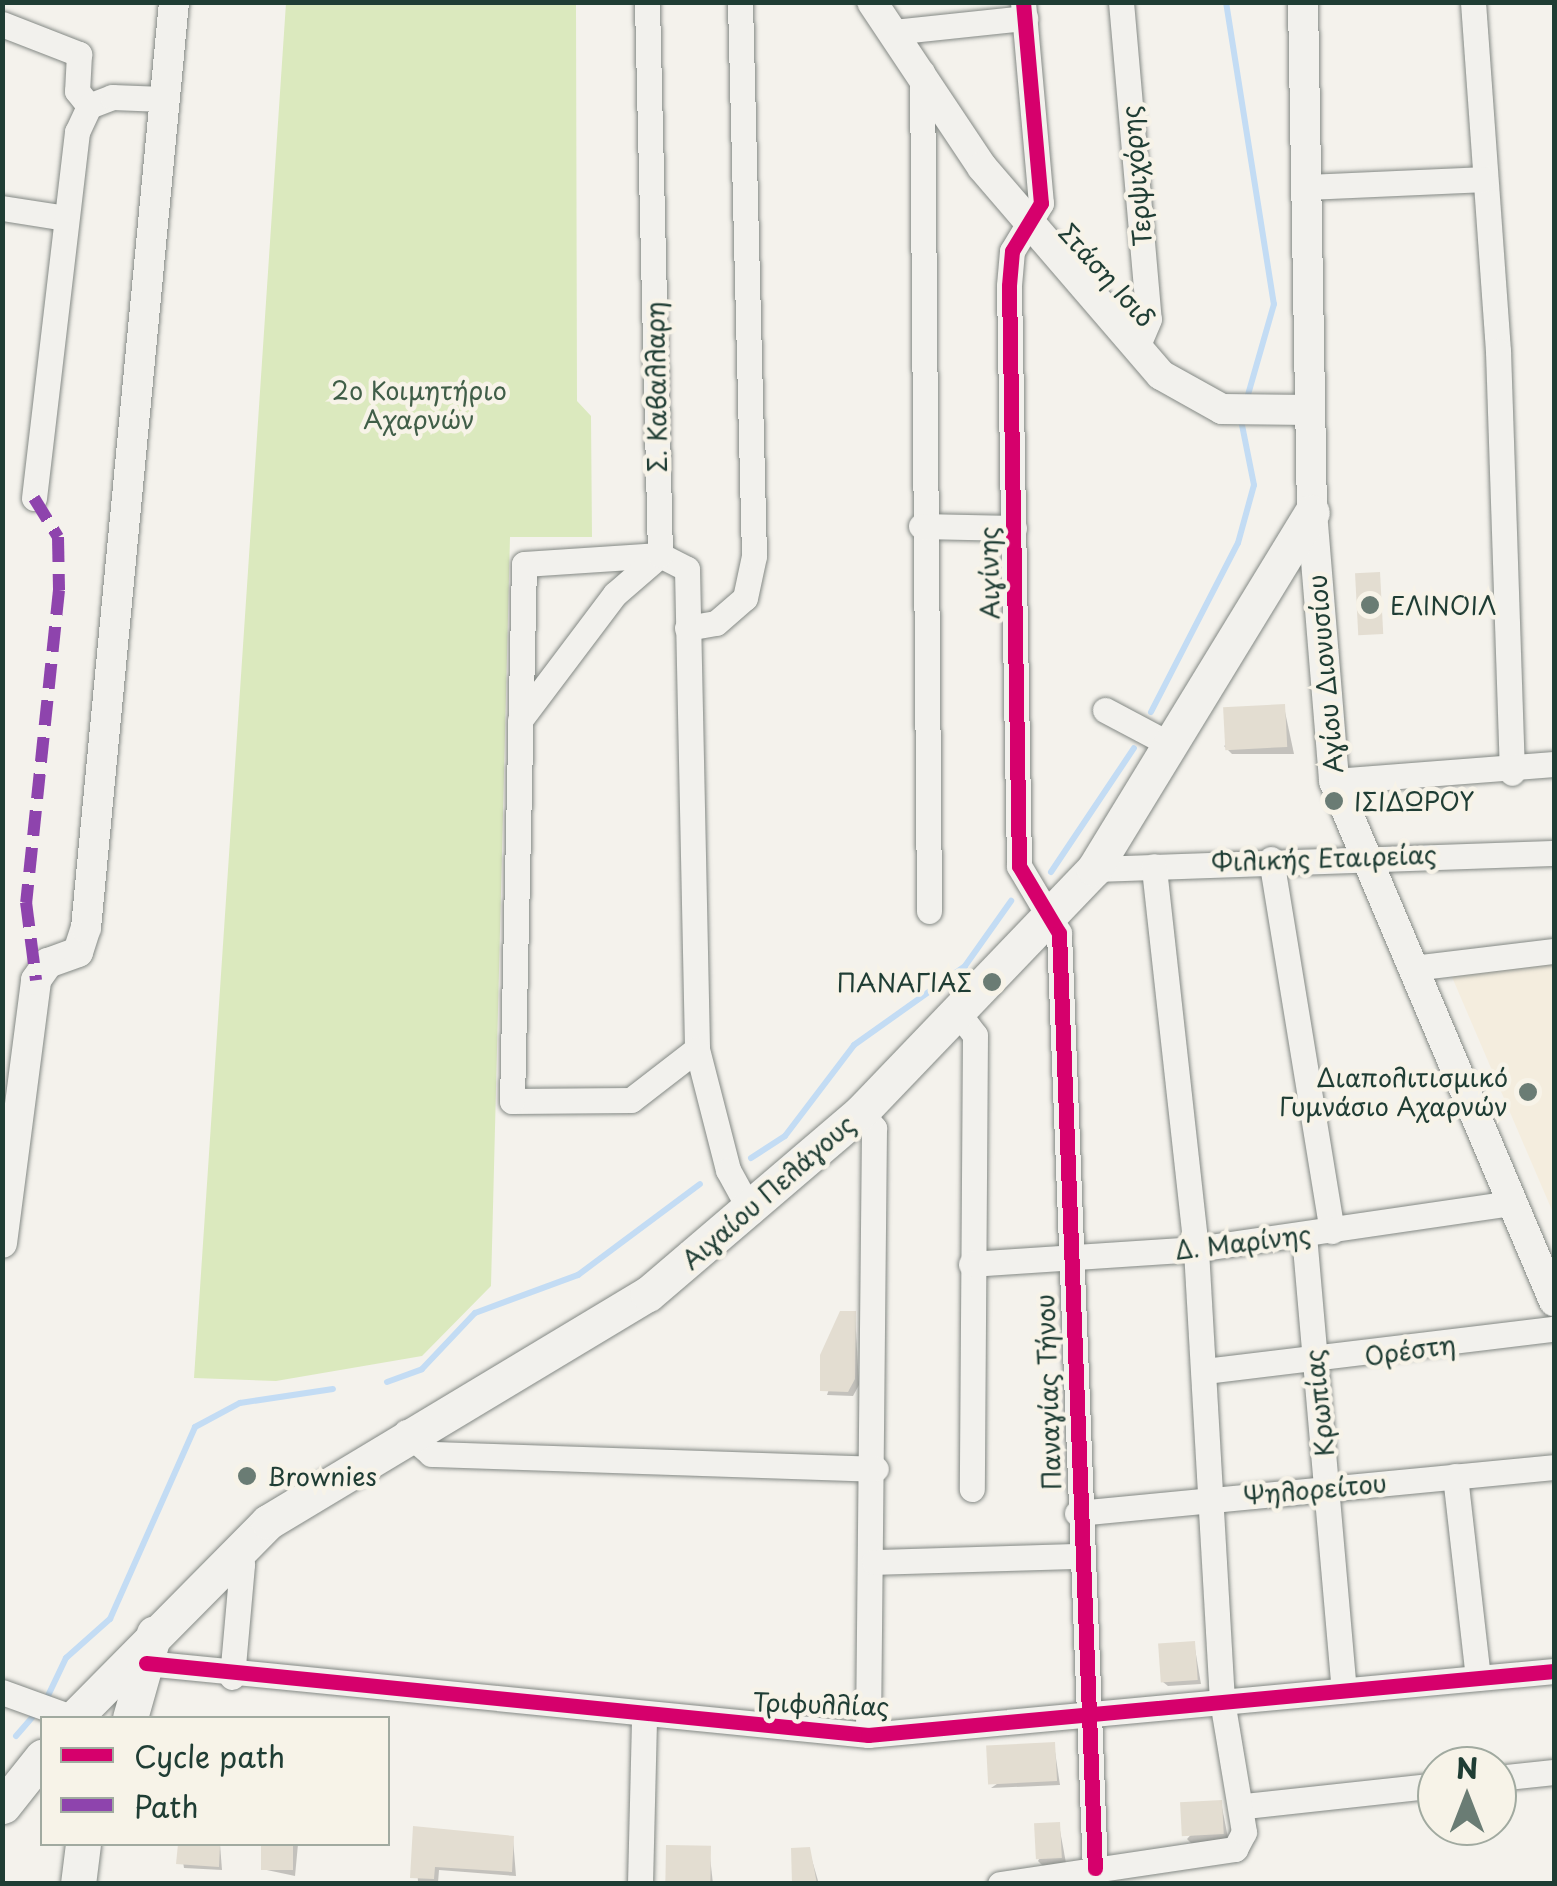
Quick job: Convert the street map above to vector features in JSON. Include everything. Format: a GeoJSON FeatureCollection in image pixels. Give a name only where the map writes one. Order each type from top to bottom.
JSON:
{"type":"FeatureCollection","features":[{"type":"Feature","properties":{"kind":"main road","name":"Αιγαίου Πελάγους"},"geometry":{"type":"LineString","coordinates":[[76,1716],[150,1648],[233,1555],[406,1432],[648,1294],[750,1212],[861,1112],[1094,869],[1312,512]]}},
{"type":"Feature","properties":{"kind":"main road"},"geometry":{"type":"LineString","coordinates":[[131,1716],[150,1648]]}},
{"type":"Feature","properties":{"kind":"main road"},"geometry":{"type":"LineString","coordinates":[[3,1806],[40,1760]]}},
{"type":"Feature","properties":{"kind":"main road"},"geometry":{"type":"LineString","coordinates":[[3,1806],[40,1802]]}},
{"type":"Feature","properties":{"kind":"street"},"geometry":{"type":"LineString","coordinates":[[3,1232],[36,980],[48,962],[78,952],[86,928],[174,2]]}},
{"type":"Feature","properties":{"kind":"street","name":"Σ. Καβαλλαρη"},"geometry":{"type":"LineString","coordinates":[[647,2],[660,555]]}},
{"type":"Feature","properties":{"kind":"street"},"geometry":{"type":"LineString","coordinates":[[687,628],[716,624],[745,598],[754,556],[740,2]]}},
{"type":"Feature","properties":{"kind":"street","name":"Στάση Ισιδ"},"geometry":{"type":"LineString","coordinates":[[872,2],[1030,226],[1137,347],[1190,397],[1222,409],[1310,410]]}},
{"type":"Feature","properties":{"kind":"street","name":"Τερψιχόρης"},"geometry":{"type":"LineString","coordinates":[[1121,2],[1148,319],[1137,347]]}},
{"type":"Feature","properties":{"kind":"street","name":"Αγίου Διονυσίου"},"geometry":{"type":"LineString","coordinates":[[1303,2],[1312,512],[1334,781],[1370,854],[1412,968],[1554,1301]]}},
{"type":"Feature","properties":{"kind":"street"},"geometry":{"type":"LineString","coordinates":[[1473,2],[1486,179],[1512,773]]}},
{"type":"Feature","properties":{"kind":"street"},"geometry":{"type":"LineString","coordinates":[[892,32],[1024,10]]}},
{"type":"Feature","properties":{"kind":"street","name":"Αιγίνης"},"geometry":{"type":"LineString","coordinates":[[1024,10],[1041,203],[1012,250],[1010,286],[1020,866],[1051,915]]}},
{"type":"Feature","properties":{"kind":"street"},"geometry":{"type":"LineString","coordinates":[[2,24],[79,54],[78,91],[89,106]]}},
{"type":"Feature","properties":{"kind":"street"},"geometry":{"type":"LineString","coordinates":[[922,72],[921,526],[929,911]]}},
{"type":"Feature","properties":{"kind":"street"},"geometry":{"type":"LineString","coordinates":[[89,106],[112,97],[164,100]]}},
{"type":"Feature","properties":{"kind":"street"},"geometry":{"type":"LineString","coordinates":[[34,498],[60,217],[89,106]]}},
{"type":"Feature","properties":{"kind":"street"},"geometry":{"type":"LineString","coordinates":[[1308,187],[1486,179]]}},
{"type":"Feature","properties":{"kind":"street"},"geometry":{"type":"LineString","coordinates":[[2,208],[60,217]]}},
{"type":"Feature","properties":{"kind":"street"},"geometry":{"type":"LineString","coordinates":[[921,526],[1014,528]]}},
{"type":"Feature","properties":{"kind":"street"},"geometry":{"type":"LineString","coordinates":[[520,720],[615,594],[660,555]]}},
{"type":"Feature","properties":{"kind":"street"},"geometry":{"type":"LineString","coordinates":[[697,1049],[631,1100],[512,1101],[524,564],[660,555],[687,569],[697,1049],[728,1170],[750,1212]]}},
{"type":"Feature","properties":{"kind":"street"},"geometry":{"type":"LineString","coordinates":[[1105,710],[1171,745]]}},
{"type":"Feature","properties":{"kind":"street"},"geometry":{"type":"LineString","coordinates":[[1334,781],[1512,773],[1554,764]]}},
{"type":"Feature","properties":{"kind":"street","name":"Φιλικής Εταιρείας"},"geometry":{"type":"LineString","coordinates":[[1094,869],[1370,854],[1554,853]]}},
{"type":"Feature","properties":{"kind":"street"},"geometry":{"type":"LineString","coordinates":[[1270,859],[1332,1231]]}},
{"type":"Feature","properties":{"kind":"street"},"geometry":{"type":"LineString","coordinates":[[1000,1884],[1235,1849],[1245,1806],[1222,1700],[1196,1249],[1154,866]]}},
{"type":"Feature","properties":{"kind":"street","name":"Παναγίας Τήνου"},"geometry":{"type":"LineString","coordinates":[[1051,915],[1059,933],[1076,1513],[1094,1868]]}},
{"type":"Feature","properties":{"kind":"street"},"geometry":{"type":"LineString","coordinates":[[1412,968],[1554,950]]}},
{"type":"Feature","properties":{"kind":"street"},"geometry":{"type":"LineString","coordinates":[[959,1014],[975,1035],[972,1489]]}},
{"type":"Feature","properties":{"kind":"street"},"geometry":{"type":"LineString","coordinates":[[861,1112],[874,1128],[876,1468],[868,1735]]}},
{"type":"Feature","properties":{"kind":"street","name":"Δ. Μαρίνης"},"geometry":{"type":"LineString","coordinates":[[971,1264],[1196,1249],[1512,1204]]}},
{"type":"Feature","properties":{"kind":"street","name":"Κρωπίας"},"geometry":{"type":"LineString","coordinates":[[1304,1235],[1344,1690]]}},
{"type":"Feature","properties":{"kind":"street","name":"Ορέστη"},"geometry":{"type":"LineString","coordinates":[[1205,1370],[1314,1364],[1554,1329]]}},
{"type":"Feature","properties":{"kind":"street"},"geometry":{"type":"LineString","coordinates":[[406,1432],[430,1454],[876,1468]]}},
{"type":"Feature","properties":{"kind":"street","name":"Ψηλορείτου"},"geometry":{"type":"LineString","coordinates":[[1076,1513],[1554,1466]]}},
{"type":"Feature","properties":{"kind":"street"},"geometry":{"type":"LineString","coordinates":[[1455,1476],[1478,1678]]}},
{"type":"Feature","properties":{"kind":"street"},"geometry":{"type":"LineString","coordinates":[[232,1677],[242,1564],[233,1555]]}},
{"type":"Feature","properties":{"kind":"street"},"geometry":{"type":"LineString","coordinates":[[874,1562],[1079,1556]]}},
{"type":"Feature","properties":{"kind":"street","name":"Τριφυλλίας"},"geometry":{"type":"LineString","coordinates":[[150,1648],[232,1677],[644,1718],[868,1735],[1554,1671]]}},
{"type":"Feature","properties":{"kind":"street"},"geometry":{"type":"LineString","coordinates":[[2,1692],[68,1716]]}},
{"type":"Feature","properties":{"kind":"street"},"geometry":{"type":"LineString","coordinates":[[640,1884],[644,1718]]}},
{"type":"Feature","properties":{"kind":"street"},"geometry":{"type":"LineString","coordinates":[[1517,1776],[1554,1772]]}},
{"type":"Feature","properties":{"kind":"street"},"geometry":{"type":"LineString","coordinates":[[1245,1806],[1417,1787]]}},
{"type":"Feature","properties":{"kind":"street"},"geometry":{"type":"LineString","coordinates":[[82,1860],[94,1884]]}},
{"type":"Feature","properties":{"kind":"shaded area","name":"Διαπολιτισμικό Γυμνάσιο Αχαρνών"},"geometry":{"type":"Polygon","coordinates":[[[1554,961],[1554,1215],[1449,970],[1554,961]]]}},
{"type":"Feature","properties":{"kind":"green space","name":"2ο Κοιμητήριο Αχαρνών"},"geometry":{"type":"Polygon","coordinates":[[[286,3],[576,3],[577,401],[591,416],[592,537],[510,537],[491,1286],[422,1356],[276,1381],[194,1378],[286,3]]]}},
{"type":"Feature","properties":{"kind":"building"},"geometry":{"type":"Polygon","coordinates":[[[1380,572],[1383,634],[1358,635],[1355,573],[1380,572]]]}},
{"type":"Feature","properties":{"kind":"building"},"geometry":{"type":"Polygon","coordinates":[[[1285,704],[1287,747],[1225,750],[1223,707],[1285,704]]]}},
{"type":"Feature","properties":{"kind":"building"},"geometry":{"type":"Polygon","coordinates":[[[840,1311],[856,1311],[855,1379],[848,1392],[820,1391],[820,1355],[840,1311]]]}},
{"type":"Feature","properties":{"kind":"building"},"geometry":{"type":"Polygon","coordinates":[[[1195,1641],[1198,1680],[1161,1682],[1158,1644],[1195,1641]]]}},
{"type":"Feature","properties":{"kind":"building"},"geometry":{"type":"Polygon","coordinates":[[[1055,1742],[1057,1781],[988,1785],[986,1746],[1055,1742]]]}},
{"type":"Feature","properties":{"kind":"building"},"geometry":{"type":"Polygon","coordinates":[[[1222,1800],[1224,1834],[1182,1836],[1180,1802],[1222,1800]]]}},
{"type":"Feature","properties":{"kind":"building"},"geometry":{"type":"Polygon","coordinates":[[[1060,1822],[1062,1858],[1036,1859],[1034,1823],[1060,1822]]]}},
{"type":"Feature","properties":{"kind":"building"},"geometry":{"type":"Polygon","coordinates":[[[413,1826],[514,1836],[512,1872],[435,1867],[434,1879],[410,1878],[413,1826]]]}},
{"type":"Feature","properties":{"kind":"building"},"geometry":{"type":"Polygon","coordinates":[[[666,1845],[711,1846],[710,1884],[665,1884],[666,1845]]]}},
{"type":"Feature","properties":{"kind":"building"},"geometry":{"type":"Polygon","coordinates":[[[178,1846],[220,1846],[219,1867],[176,1864],[178,1846]]]}},
{"type":"Feature","properties":{"kind":"building"},"geometry":{"type":"Polygon","coordinates":[[[261,1846],[293,1846],[293,1870],[261,1870],[261,1846]]]}},
{"type":"Feature","properties":{"kind":"building"},"geometry":{"type":"Polygon","coordinates":[[[810,1847],[817,1884],[792,1884],[791,1848],[810,1847]]]}},
{"type":"Feature","properties":{"kind":"waterway"},"geometry":{"type":"LineString","coordinates":[[1226,2],[1274,304],[1247,398]]}},
{"type":"Feature","properties":{"kind":"waterway"},"geometry":{"type":"LineString","coordinates":[[1151,712],[1238,543],[1254,485],[1241,420]]}},
{"type":"Feature","properties":{"kind":"waterway"},"geometry":{"type":"LineString","coordinates":[[1051,872],[1134,748]]}},
{"type":"Feature","properties":{"kind":"waterway"},"geometry":{"type":"LineString","coordinates":[[751,1158],[785,1136],[854,1045],[965,966],[1011,901]]}},
{"type":"Feature","properties":{"kind":"waterway"},"geometry":{"type":"LineString","coordinates":[[387,1382],[422,1369],[475,1313],[578,1275],[700,1184]]}},
{"type":"Feature","properties":{"kind":"waterway"},"geometry":{"type":"LineString","coordinates":[[45,1702],[66,1658],[110,1619],[195,1427],[240,1403],[333,1389]]}},
{"type":"Feature","properties":{"kind":"waterway"},"geometry":{"type":"LineString","coordinates":[[16,1736],[37,1712]]}},
{"type":"Feature","properties":{"kind":"marked path"},"geometry":{"type":"LineString","coordinates":[[34,498],[58,537],[59,590],[26,902],[36,980]]}},
{"type":"Feature","properties":{"kind":"cycle path"},"geometry":{"type":"LineString","coordinates":[[1023,2],[1041,203],[1012,251],[1009,286],[1019,866],[1059,933],[1095,1868]]}},
{"type":"Feature","properties":{"kind":"cycle path"},"geometry":{"type":"LineString","coordinates":[[146,1663],[868,1735],[1554,1671]]}},
{"type":"Feature","properties":{"kind":"place","name":"ΕΛΙΝΟΙΛ"},"geometry":{"type":"Point","coordinates":[1370,605]}},
{"type":"Feature","properties":{"kind":"place","name":"ΙΣΙΔΩΡΟΥ"},"geometry":{"type":"Point","coordinates":[1334,801]}},
{"type":"Feature","properties":{"kind":"place","name":"ΠΑΝΑΓΙΑΣ"},"geometry":{"type":"Point","coordinates":[992,982]}},
{"type":"Feature","properties":{"kind":"place","name":"Διαπολιτισμικό Γυμνάσιο Αχαρνών"},"geometry":{"type":"Point","coordinates":[1528,1092]}},
{"type":"Feature","properties":{"kind":"place","name":"Brownies"},"geometry":{"type":"Point","coordinates":[247,1476]}}]}
